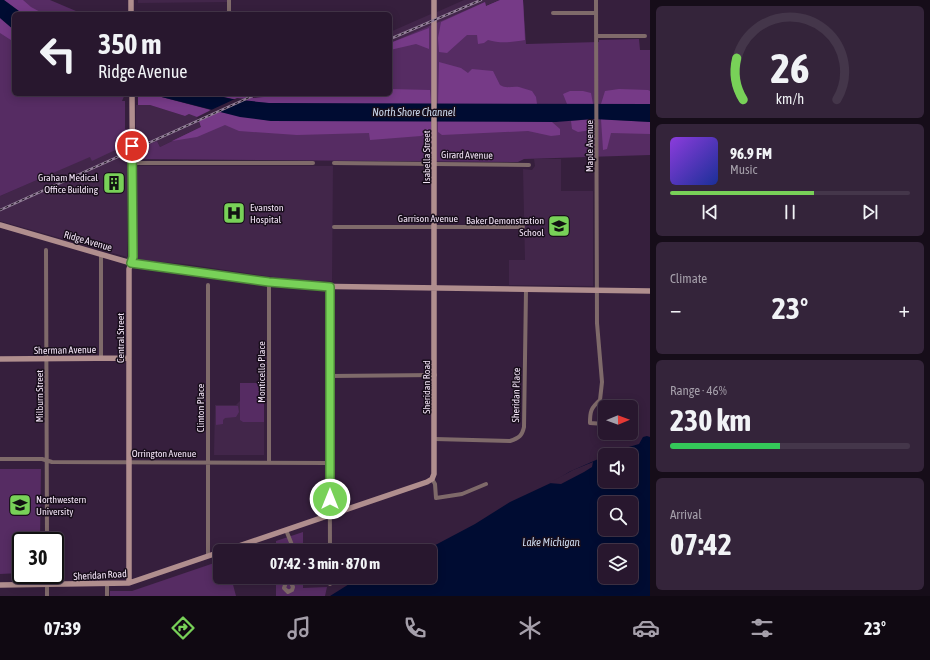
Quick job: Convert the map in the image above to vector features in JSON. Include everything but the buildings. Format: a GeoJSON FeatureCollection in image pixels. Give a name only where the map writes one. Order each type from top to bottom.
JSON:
{"type":"FeatureCollection","features":[{"type":"Feature","properties":{"kind":"street"},"geometry":{"type":"LineString","coordinates":[[131,0],[131,12]]}},
{"type":"Feature","properties":{"kind":"street"},"geometry":{"type":"LineString","coordinates":[[229,0],[229,12]]}},
{"type":"Feature","properties":{"kind":"street","name":"Isabella Street"},"geometry":{"type":"LineString","coordinates":[[434,0],[435,289]]}},
{"type":"Feature","properties":{"kind":"street","name":"Maple Avenue"},"geometry":{"type":"LineString","coordinates":[[596,0],[597,323],[601,358],[602,392],[600,400]]}},
{"type":"Feature","properties":{"kind":"street"},"geometry":{"type":"LineString","coordinates":[[553,13],[596,13]]}},
{"type":"Feature","properties":{"kind":"street"},"geometry":{"type":"LineString","coordinates":[[596,36],[645,36]]}},
{"type":"Feature","properties":{"kind":"street","name":"Central Street"},"geometry":{"type":"LineString","coordinates":[[129,583],[129,358],[131,263],[133,257],[132,96]]}},
{"type":"Feature","properties":{"kind":"street","name":"Girard Avenue"},"geometry":{"type":"LineString","coordinates":[[334,162],[529,165]]}},
{"type":"Feature","properties":{"kind":"street"},"geometry":{"type":"LineString","coordinates":[[132,163],[313,163]]}},
{"type":"Feature","properties":{"kind":"street","name":"Ridge Avenue"},"geometry":{"type":"LineString","coordinates":[[0,226],[131,263],[269,282],[330,287],[435,289]]}},
{"type":"Feature","properties":{"kind":"street","name":"Garrison Avenue"},"geometry":{"type":"LineString","coordinates":[[334,227],[523,226]]}},
{"type":"Feature","properties":{"kind":"street","name":"Milburn Street"},"geometry":{"type":"LineString","coordinates":[[46,250],[47,532]]}},
{"type":"Feature","properties":{"kind":"street"},"geometry":{"type":"LineString","coordinates":[[101,254],[101,358]]}},
{"type":"Feature","properties":{"kind":"street","name":"Monticello Place"},"geometry":{"type":"LineString","coordinates":[[269,282],[269,461]]}},
{"type":"Feature","properties":{"kind":"street","name":"Clinton Place"},"geometry":{"type":"LineString","coordinates":[[208,285],[208,556]]}},
{"type":"Feature","properties":{"kind":"street"},"geometry":{"type":"LineString","coordinates":[[330,287],[330,544]]}},
{"type":"Feature","properties":{"kind":"street"},"geometry":{"type":"LineString","coordinates":[[435,289],[650,291]]}},
{"type":"Feature","properties":{"kind":"street","name":"Sheridan Road"},"geometry":{"type":"LineString","coordinates":[[432,479],[435,468],[435,289]]}},
{"type":"Feature","properties":{"kind":"street","name":"Sheridan Place"},"geometry":{"type":"LineString","coordinates":[[435,439],[510,441],[517,439],[522,435],[524,426],[526,290]]}},
{"type":"Feature","properties":{"kind":"street","name":"Sherman Avenue"},"geometry":{"type":"LineString","coordinates":[[0,359],[129,358]]}},
{"type":"Feature","properties":{"kind":"street"},"geometry":{"type":"LineString","coordinates":[[330,376],[435,375]]}},
{"type":"Feature","properties":{"kind":"street","name":"Maple Avenue"},"geometry":{"type":"LineString","coordinates":[[598,402],[590,410],[590,423],[598,424]]}},
{"type":"Feature","properties":{"kind":"street","name":"Orrington Avenue"},"geometry":{"type":"LineString","coordinates":[[0,459],[329,462]]}},
{"type":"Feature","properties":{"kind":"street"},"geometry":{"type":"LineString","coordinates":[[245,544],[432,479],[435,484],[436,498],[462,494],[486,484]]}},
{"type":"Feature","properties":{"kind":"street"},"geometry":{"type":"LineString","coordinates":[[286,530],[292,544]]}},
{"type":"Feature","properties":{"kind":"street","name":"Sheridan Road"},"geometry":{"type":"LineString","coordinates":[[0,585],[107,585],[129,583],[213,554]]}},
{"type":"Feature","properties":{"kind":"street"},"geometry":{"type":"LineString","coordinates":[[47,585],[47,596]]}},
{"type":"Feature","properties":{"kind":"street"},"geometry":{"type":"LineString","coordinates":[[107,585],[107,596]]}},
{"type":"Feature","properties":{"kind":"shaded area"},"geometry":{"type":"Polygon","coordinates":[[[0,0],[50,0],[78,12],[12,12],[12,96],[124,96],[122,101],[125,101],[125,129],[127,129],[128,144],[92,161],[90,157],[0,196],[0,0]]]}},
{"type":"Feature","properties":{"kind":"shaded area"},"geometry":{"type":"Polygon","coordinates":[[[4,0],[23,0],[40,12],[20,12],[4,0]]]}},
{"type":"Feature","properties":{"kind":"shaded area"},"geometry":{"type":"Polygon","coordinates":[[[138,0],[228,0],[228,2],[138,3],[138,0]]]}},
{"type":"Feature","properties":{"kind":"shaded area"},"geometry":{"type":"Polygon","coordinates":[[[464,0],[500,0],[485,6],[485,3],[437,23],[437,12],[464,0]]]}},
{"type":"Feature","properties":{"kind":"shaded area"},"geometry":{"type":"Polygon","coordinates":[[[500,0],[523,0],[526,44],[599,42],[599,40],[639,39],[640,50],[650,50],[650,155],[524,159],[518,162],[138,159],[138,149],[157,141],[160,147],[201,127],[199,121],[243,101],[219,96],[252,96],[253,98],[266,96],[392,96],[392,42],[485,2],[486,6],[500,0]]]}},
{"type":"Feature","properties":{"kind":"shaded area"},"geometry":{"type":"Polygon","coordinates":[[[500,0],[523,0],[525,40],[502,42],[488,40],[484,43],[478,44],[477,35],[467,35],[447,53],[439,52],[438,38],[441,22],[485,2],[486,6],[500,0]]]}},
{"type":"Feature","properties":{"kind":"shaded area"},"geometry":{"type":"Polygon","coordinates":[[[431,14],[432,26],[392,42],[392,31],[431,14]]]}},
{"type":"Feature","properties":{"kind":"shaded area"},"geometry":{"type":"Polygon","coordinates":[[[0,18],[12,28],[12,41],[0,33],[0,18]]]}},
{"type":"Feature","properties":{"kind":"shaded area"},"geometry":{"type":"Polygon","coordinates":[[[429,28],[429,49],[416,44],[392,50],[392,42],[429,28]]]}},
{"type":"Feature","properties":{"kind":"shaded area"},"geometry":{"type":"Polygon","coordinates":[[[439,62],[461,68],[468,73],[472,69],[493,71],[500,85],[507,87],[519,87],[532,91],[536,97],[537,104],[438,104],[439,62]]]}},
{"type":"Feature","properties":{"kind":"shaded area"},"geometry":{"type":"Polygon","coordinates":[[[392,89],[430,90],[431,104],[291,105],[263,103],[220,96],[252,96],[253,98],[392,96],[392,89]]]}},
{"type":"Feature","properties":{"kind":"shaded area"},"geometry":{"type":"Polygon","coordinates":[[[619,89],[648,90],[650,91],[650,104],[601,104],[605,91],[619,89]]]}},
{"type":"Feature","properties":{"kind":"shaded area"},"geometry":{"type":"Polygon","coordinates":[[[570,91],[583,91],[591,93],[593,104],[567,104],[563,94],[570,91]]]}},
{"type":"Feature","properties":{"kind":"shaded area"},"geometry":{"type":"Polygon","coordinates":[[[138,96],[158,96],[211,110],[197,117],[189,114],[185,116],[150,105],[138,105],[138,96]]]}},
{"type":"Feature","properties":{"kind":"shaded area"},"geometry":{"type":"Polygon","coordinates":[[[136,105],[150,105],[185,116],[189,114],[196,115],[201,127],[160,147],[157,141],[136,150],[136,105]]]}},
{"type":"Feature","properties":{"kind":"shaded area"},"geometry":{"type":"Polygon","coordinates":[[[220,112],[271,121],[431,120],[431,131],[421,136],[370,140],[369,133],[297,135],[239,131],[225,125],[197,137],[172,141],[201,127],[199,121],[220,112]]]}},
{"type":"Feature","properties":{"kind":"shaded area"},"geometry":{"type":"Polygon","coordinates":[[[593,119],[591,130],[578,132],[572,129],[571,121],[593,119]]]}},
{"type":"Feature","properties":{"kind":"shaded area"},"geometry":{"type":"Polygon","coordinates":[[[601,119],[650,122],[650,134],[611,133],[607,149],[603,150],[601,119]]]}},
{"type":"Feature","properties":{"kind":"shaded area"},"geometry":{"type":"Polygon","coordinates":[[[438,120],[552,122],[560,129],[560,135],[551,136],[528,131],[442,135],[438,132],[438,120]]]}},
{"type":"Feature","properties":{"kind":"shaded area"},"geometry":{"type":"Polygon","coordinates":[[[123,142],[124,146],[128,144],[127,257],[0,221],[0,196],[123,142]]]}},
{"type":"Feature","properties":{"kind":"shaded area","name":"Baker Demonstration School"},"geometry":{"type":"Polygon","coordinates":[[[534,159],[561,159],[561,191],[593,191],[593,286],[509,285],[509,260],[525,260],[523,169],[532,170],[535,166],[534,159]]]}},
{"type":"Feature","properties":{"kind":"shaded area","name":"Evanston Hospital"},"geometry":{"type":"Polygon","coordinates":[[[139,166],[333,166],[332,281],[293,280],[185,264],[138,260],[136,258],[136,168],[139,166]]]}},
{"type":"Feature","properties":{"kind":"shaded area"},"geometry":{"type":"Polygon","coordinates":[[[240,383],[264,383],[264,455],[214,455],[215,405],[236,405],[240,401],[240,383]]]}},
{"type":"Feature","properties":{"kind":"shaded area"},"geometry":{"type":"Polygon","coordinates":[[[240,383],[264,383],[264,422],[243,422],[240,420],[240,383]]]}},
{"type":"Feature","properties":{"kind":"shaded area"},"geometry":{"type":"Polygon","coordinates":[[[216,406],[238,406],[239,412],[236,417],[225,418],[223,420],[223,424],[216,425],[216,406]]]}},
{"type":"Feature","properties":{"kind":"shaded area","name":"Northwestern University"},"geometry":{"type":"Polygon","coordinates":[[[0,469],[41,469],[40,532],[12,532],[12,573],[0,574],[0,469]]]}},
{"type":"Feature","properties":{"kind":"shaded area"},"geometry":{"type":"Polygon","coordinates":[[[303,532],[303,544],[276,544],[276,541],[303,532]]]}},
{"type":"Feature","properties":{"kind":"shaded area"},"geometry":{"type":"Polygon","coordinates":[[[213,563],[213,584],[233,584],[236,596],[110,596],[110,591],[132,591],[213,563]]]}},
{"type":"Feature","properties":{"kind":"shaded area"},"geometry":{"type":"Polygon","coordinates":[[[276,584],[303,584],[303,588],[327,587],[325,596],[276,596],[276,584]]]}},
{"type":"Feature","properties":{"kind":"water"},"geometry":{"type":"Polygon","coordinates":[[[0,0],[4,0],[20,12],[12,12],[12,28],[0,18],[0,0]]]}},
{"type":"Feature","properties":{"kind":"water","name":"North Shore Channel"},"geometry":{"type":"Polygon","coordinates":[[[158,96],[219,96],[269,103],[650,104],[650,122],[593,119],[556,122],[271,121],[240,117],[158,96]]]}},
{"type":"Feature","properties":{"kind":"water","name":"Lake Michigan"},"geometry":{"type":"Polygon","coordinates":[[[643,437],[650,437],[650,596],[330,596],[349,584],[437,584],[437,544],[475,524],[510,502],[598,459],[598,488],[638,488],[638,448],[625,448],[639,444],[643,437]]]}},
{"type":"Feature","properties":{"kind":"pier"},"geometry":{"type":"Polygon","coordinates":[[[237,98],[247,99],[217,113],[209,111],[237,98]]]}},
{"type":"Feature","properties":{"kind":"pier"},"geometry":{"type":"Polygon","coordinates":[[[593,462],[592,467],[561,484],[549,483],[573,470],[593,462]]]}},
{"type":"Feature","properties":{"kind":"railway"},"geometry":{"type":"LineString","coordinates":[[392,38],[481,0]]}},
{"type":"Feature","properties":{"kind":"railway"},"geometry":{"type":"LineString","coordinates":[[0,210],[253,96]]}},
{"type":"Feature","properties":{"kind":"place","name":"Graham Medical Office Building"},"geometry":{"type":"Point","coordinates":[114,183]}},
{"type":"Feature","properties":{"kind":"place","name":"Evanston Hospital"},"geometry":{"type":"Point","coordinates":[234,213]}},
{"type":"Feature","properties":{"kind":"place","name":"Baker Demonstration School"},"geometry":{"type":"Point","coordinates":[559,226]}},
{"type":"Feature","properties":{"kind":"place","name":"Northwestern University"},"geometry":{"type":"Point","coordinates":[20,505]}},
{"type":"Feature","properties":{"kind":"route"},"geometry":{"type":"LineString","coordinates":[[132,146],[133,257],[131,263],[300,286],[330,287],[330,499]]}}]}
